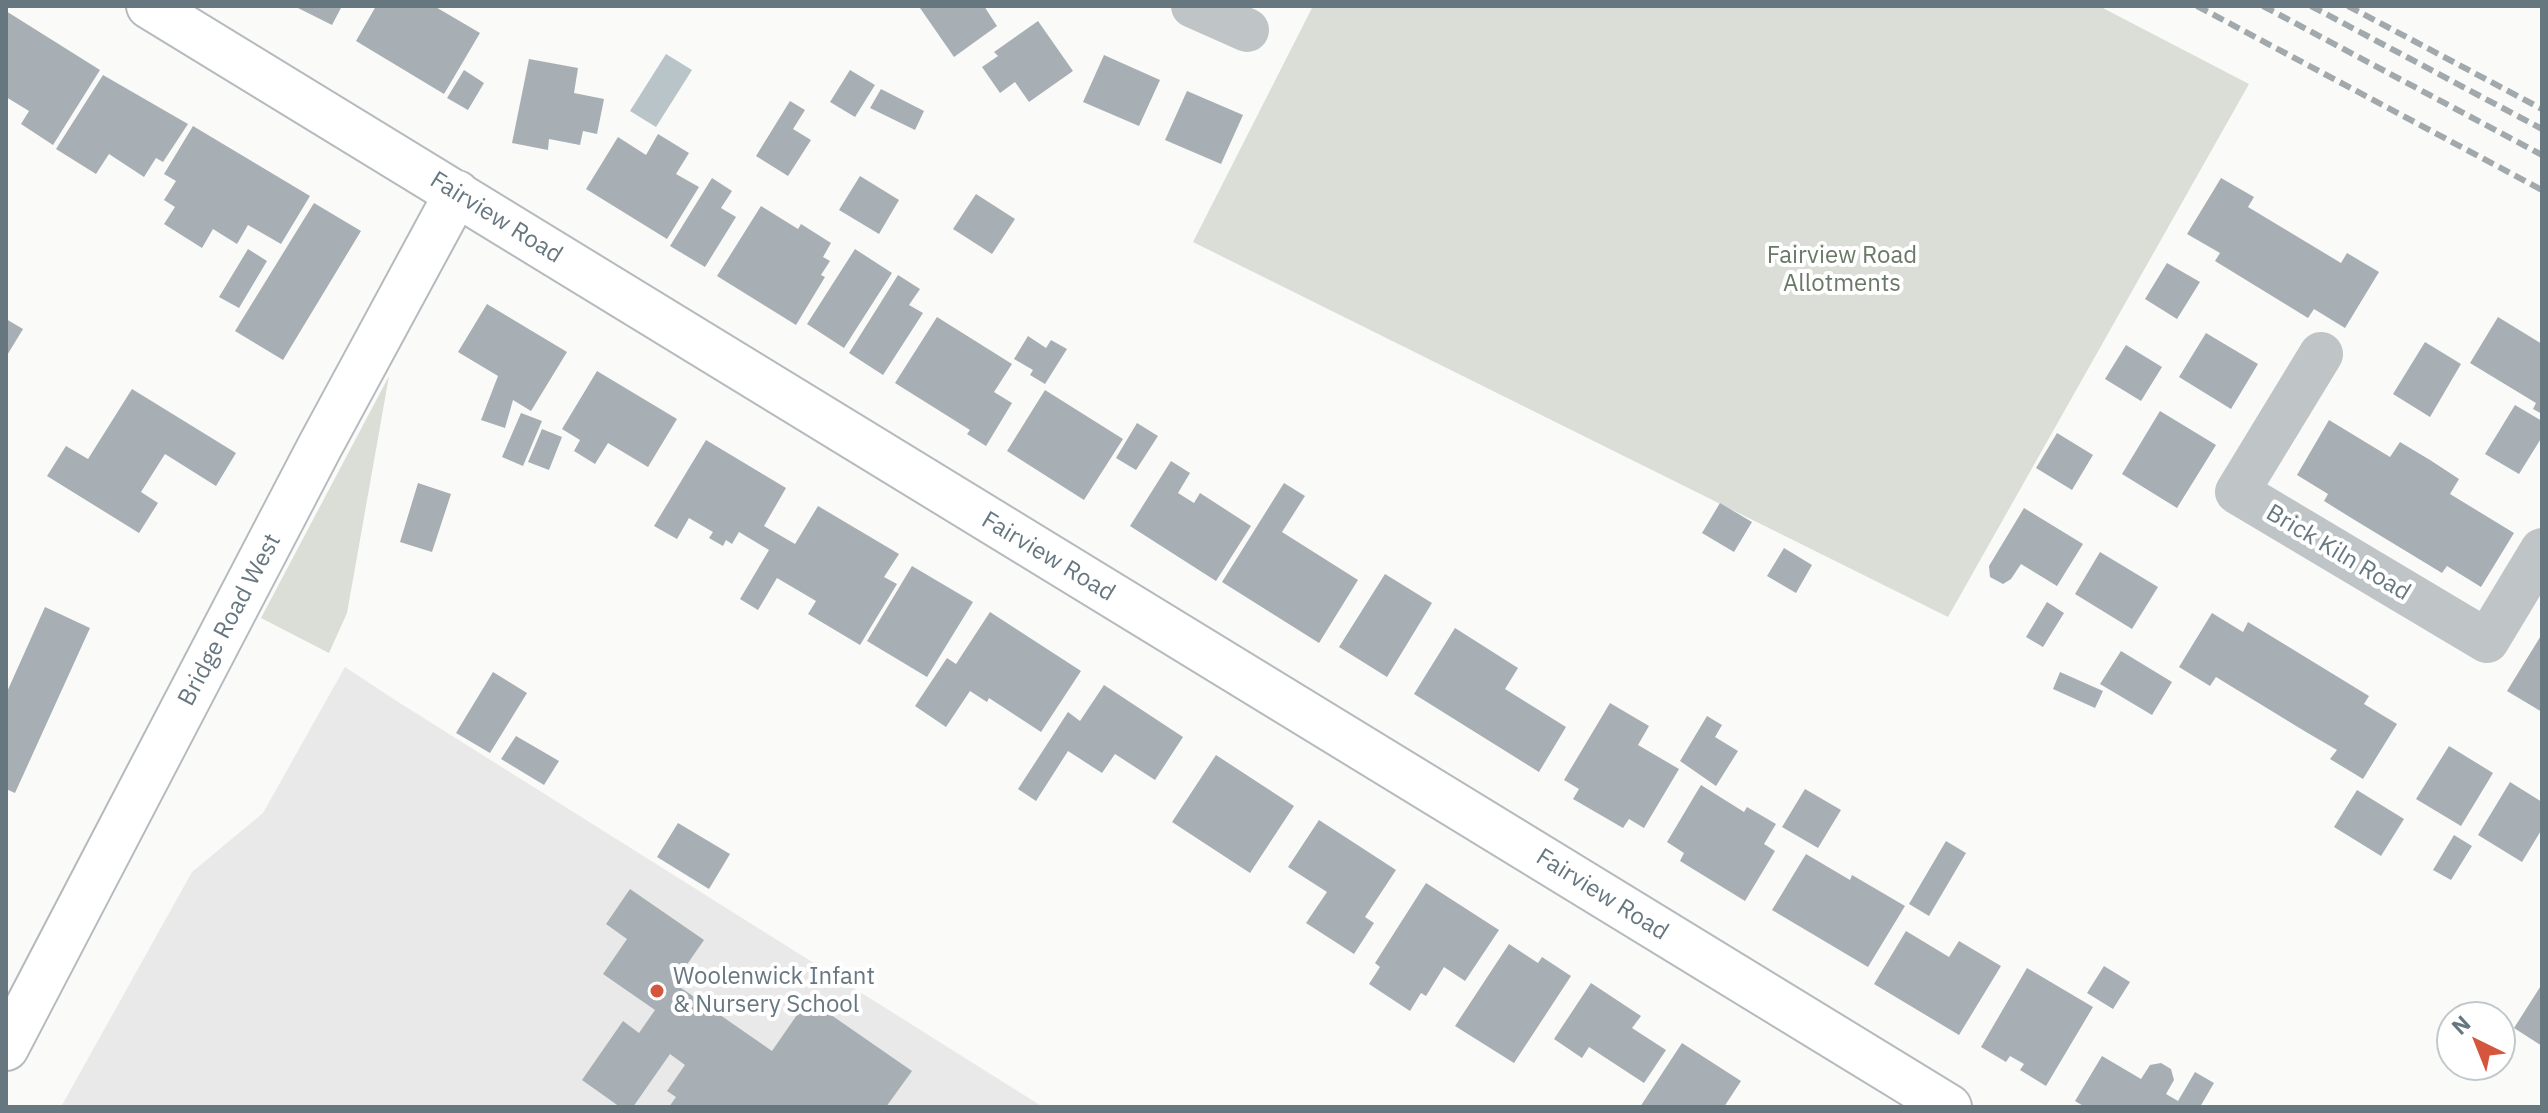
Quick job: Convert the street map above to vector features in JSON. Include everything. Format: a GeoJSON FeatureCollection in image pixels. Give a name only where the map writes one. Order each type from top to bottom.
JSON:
{"type":"FeatureCollection","features":[{"type":"Feature","properties":{"kind":"street"},"geometry":{"type":"LineString","coordinates":[[1193,6],[1247,30]]}},
{"type":"Feature","properties":{"kind":"street","name":"Fairview Road"},"geometry":{"type":"LineString","coordinates":[[167,11],[457,193],[1949,1107]]}},
{"type":"Feature","properties":{"kind":"street","name":"Bridge Road West"},"geometry":{"type":"LineString","coordinates":[[6,1048],[325,436],[457,193]]}},
{"type":"Feature","properties":{"kind":"street","name":"Brick Kiln Road"},"geometry":{"type":"LineString","coordinates":[[2321,354],[2237,492],[2487,641],[2542,550]]}},
{"type":"Feature","properties":{"kind":"shaded area"},"geometry":{"type":"Polygon","coordinates":[[[666,54],[692,70],[656,127],[630,111],[666,54]]]}},
{"type":"Feature","properties":{"kind":"shaded area"},"geometry":{"type":"Polygon","coordinates":[[[345,667],[1043,1107],[61,1107],[192,872],[263,813],[345,667]]]}},
{"type":"Feature","properties":{"kind":"green space","name":"Fairview Road Allotments"},"geometry":{"type":"Polygon","coordinates":[[[1313,6],[2099,6],[2249,84],[1948,617],[1193,242],[1313,6]]]}},
{"type":"Feature","properties":{"kind":"green space"},"geometry":{"type":"Polygon","coordinates":[[[389,376],[347,613],[329,653],[261,618],[389,376]]]}},
{"type":"Feature","properties":{"kind":"building"},"geometry":{"type":"Polygon","coordinates":[[[294,6],[342,6],[332,25],[294,6]]]}},
{"type":"Feature","properties":{"kind":"building"},"geometry":{"type":"Polygon","coordinates":[[[376,6],[434,6],[480,33],[444,94],[356,41],[376,6]]]}},
{"type":"Feature","properties":{"kind":"building"},"geometry":{"type":"Polygon","coordinates":[[[984,6],[997,26],[954,57],[920,8],[984,6]]]}},
{"type":"Feature","properties":{"kind":"building"},"geometry":{"type":"Polygon","coordinates":[[[6,11],[100,70],[53,145],[21,124],[29,111],[6,97],[6,11]]]}},
{"type":"Feature","properties":{"kind":"building"},"geometry":{"type":"Polygon","coordinates":[[[1038,21],[1073,71],[1029,102],[1015,82],[1000,93],[982,67],[998,56],[994,52],[1038,21]]]}},
{"type":"Feature","properties":{"kind":"building"},"geometry":{"type":"Polygon","coordinates":[[[1104,55],[1160,80],[1139,126],[1083,102],[1104,55]]]}},
{"type":"Feature","properties":{"kind":"building"},"geometry":{"type":"Polygon","coordinates":[[[529,59],[578,68],[574,93],[604,99],[597,134],[583,131],[580,145],[549,139],[548,150],[512,143],[529,59]]]}},
{"type":"Feature","properties":{"kind":"building"},"geometry":{"type":"Polygon","coordinates":[[[464,70],[484,83],[468,110],[447,98],[464,70]]]}},
{"type":"Feature","properties":{"kind":"building"},"geometry":{"type":"Polygon","coordinates":[[[850,70],[875,85],[855,117],[830,102],[850,70]]]}},
{"type":"Feature","properties":{"kind":"building"},"geometry":{"type":"Polygon","coordinates":[[[103,75],[188,124],[163,162],[156,158],[144,177],[109,154],[96,174],[56,149],[103,75]]]}},
{"type":"Feature","properties":{"kind":"building"},"geometry":{"type":"Polygon","coordinates":[[[881,89],[924,111],[915,130],[870,108],[881,89]]]}},
{"type":"Feature","properties":{"kind":"building"},"geometry":{"type":"Polygon","coordinates":[[[1187,91],[1243,115],[1221,164],[1165,140],[1187,91]]]}},
{"type":"Feature","properties":{"kind":"building"},"geometry":{"type":"Polygon","coordinates":[[[790,101],[805,110],[793,129],[811,140],[788,176],[756,156],[790,101]]]}},
{"type":"Feature","properties":{"kind":"building"},"geometry":{"type":"Polygon","coordinates":[[[193,126],[310,196],[281,244],[248,225],[237,244],[213,229],[202,248],[164,224],[175,207],[164,200],[176,181],[164,174],[193,126]]]}},
{"type":"Feature","properties":{"kind":"building"},"geometry":{"type":"Polygon","coordinates":[[[658,134],[689,153],[676,174],[699,187],[667,239],[586,189],[618,137],[646,155],[658,134]]]}},
{"type":"Feature","properties":{"kind":"building"},"geometry":{"type":"Polygon","coordinates":[[[860,176],[899,200],[879,234],[839,210],[860,176]]]}},
{"type":"Feature","properties":{"kind":"building"},"geometry":{"type":"Polygon","coordinates":[[[712,178],[732,191],[721,208],[736,217],[705,267],[670,246],[712,178]]]}},
{"type":"Feature","properties":{"kind":"building"},"geometry":{"type":"Polygon","coordinates":[[[2221,178],[2254,197],[2248,207],[2341,263],[2347,253],[2379,272],[2345,328],[2314,309],[2308,318],[2215,261],[2220,253],[2187,234],[2221,178]]]}},
{"type":"Feature","properties":{"kind":"building"},"geometry":{"type":"Polygon","coordinates":[[[976,194],[1015,219],[992,254],[953,229],[976,194]]]}},
{"type":"Feature","properties":{"kind":"building"},"geometry":{"type":"Polygon","coordinates":[[[314,203],[361,231],[283,360],[235,331],[314,203]]]}},
{"type":"Feature","properties":{"kind":"building"},"geometry":{"type":"Polygon","coordinates":[[[761,206],[798,229],[801,224],[831,243],[823,257],[830,261],[821,275],[825,277],[796,325],[717,276],[761,206]]]}},
{"type":"Feature","properties":{"kind":"building"},"geometry":{"type":"Polygon","coordinates":[[[248,249],[267,261],[239,308],[219,297],[248,249]]]}},
{"type":"Feature","properties":{"kind":"building"},"geometry":{"type":"Polygon","coordinates":[[[855,249],[892,273],[844,348],[807,324],[855,249]]]}},
{"type":"Feature","properties":{"kind":"building"},"geometry":{"type":"Polygon","coordinates":[[[2167,263],[2200,282],[2177,319],[2145,299],[2167,263]]]}},
{"type":"Feature","properties":{"kind":"building"},"geometry":{"type":"Polygon","coordinates":[[[898,275],[920,289],[909,305],[923,313],[883,375],[849,353],[898,275]]]}},
{"type":"Feature","properties":{"kind":"building"},"geometry":{"type":"Polygon","coordinates":[[[487,304],[567,352],[531,411],[513,400],[505,428],[481,420],[498,376],[458,352],[487,304]]]}},
{"type":"Feature","properties":{"kind":"building"},"geometry":{"type":"Polygon","coordinates":[[[937,317],[1012,364],[994,392],[1012,403],[986,446],[967,434],[970,430],[895,383],[937,317]]]}},
{"type":"Feature","properties":{"kind":"building"},"geometry":{"type":"Polygon","coordinates":[[[2498,317],[2542,344],[2542,414],[2533,409],[2536,403],[2470,363],[2498,317]]]}},
{"type":"Feature","properties":{"kind":"building"},"geometry":{"type":"Polygon","coordinates":[[[6,319],[23,329],[6,357],[6,319]]]}},
{"type":"Feature","properties":{"kind":"building"},"geometry":{"type":"Polygon","coordinates":[[[2206,333],[2258,364],[2231,409],[2179,377],[2206,333]]]}},
{"type":"Feature","properties":{"kind":"building"},"geometry":{"type":"Polygon","coordinates":[[[1028,336],[1046,348],[1051,340],[1067,349],[1045,384],[1030,375],[1033,370],[1014,359],[1028,336]]]}},
{"type":"Feature","properties":{"kind":"building"},"geometry":{"type":"Polygon","coordinates":[[[2425,342],[2461,364],[2430,417],[2393,394],[2425,342]]]}},
{"type":"Feature","properties":{"kind":"building"},"geometry":{"type":"Polygon","coordinates":[[[2126,345],[2162,367],[2141,401],[2105,379],[2126,345]]]}},
{"type":"Feature","properties":{"kind":"building"},"geometry":{"type":"Polygon","coordinates":[[[597,371],[677,419],[648,467],[608,443],[595,464],[574,451],[580,440],[562,429],[597,371]]]}},
{"type":"Feature","properties":{"kind":"building"},"geometry":{"type":"Polygon","coordinates":[[[132,389],[236,453],[216,486],[165,454],[141,492],[158,503],[139,533],[47,476],[66,446],[88,459],[132,389]]]}},
{"type":"Feature","properties":{"kind":"building"},"geometry":{"type":"Polygon","coordinates":[[[1045,390],[1123,439],[1084,500],[1007,451],[1045,390]]]}},
{"type":"Feature","properties":{"kind":"building"},"geometry":{"type":"Polygon","coordinates":[[[2515,405],[2542,421],[2542,437],[2519,474],[2485,454],[2515,405]]]}},
{"type":"Feature","properties":{"kind":"building"},"geometry":{"type":"Polygon","coordinates":[[[2160,411],[2216,445],[2177,508],[2122,474],[2160,411]]]}},
{"type":"Feature","properties":{"kind":"building"},"geometry":{"type":"Polygon","coordinates":[[[521,413],[542,421],[523,466],[502,457],[521,413]]]}},
{"type":"Feature","properties":{"kind":"building"},"geometry":{"type":"Polygon","coordinates":[[[2329,420],[2390,457],[2400,442],[2430,460],[2459,479],[2450,494],[2514,533],[2481,587],[2447,566],[2442,573],[2353,519],[2324,501],[2328,494],[2297,475],[2329,420]]]}},
{"type":"Feature","properties":{"kind":"building"},"geometry":{"type":"Polygon","coordinates":[[[1137,423],[1158,436],[1136,470],[1116,458],[1137,423]]]}},
{"type":"Feature","properties":{"kind":"building"},"geometry":{"type":"Polygon","coordinates":[[[542,429],[562,437],[549,470],[528,462],[542,429]]]}},
{"type":"Feature","properties":{"kind":"building"},"geometry":{"type":"Polygon","coordinates":[[[2057,433],[2093,455],[2072,490],[2036,468],[2057,433]]]}},
{"type":"Feature","properties":{"kind":"building"},"geometry":{"type":"Polygon","coordinates":[[[706,440],[786,488],[764,526],[795,544],[818,506],[899,554],[884,577],[897,584],[860,645],[808,614],[816,601],[777,578],[758,610],[740,599],[769,550],[739,532],[732,544],[726,540],[723,546],[709,538],[713,532],[689,518],[677,539],[654,526],[706,440]]]}},
{"type":"Feature","properties":{"kind":"building"},"geometry":{"type":"Polygon","coordinates":[[[1171,461],[1190,473],[1178,493],[1194,503],[1200,493],[1251,526],[1216,581],[1130,526],[1171,461]]]}},
{"type":"Feature","properties":{"kind":"building"},"geometry":{"type":"Polygon","coordinates":[[[418,483],[451,494],[432,552],[400,542],[418,483]]]}},
{"type":"Feature","properties":{"kind":"building"},"geometry":{"type":"Polygon","coordinates":[[[1284,483],[1305,496],[1282,532],[1358,580],[1319,643],[1222,582],[1284,483]]]}},
{"type":"Feature","properties":{"kind":"building"},"geometry":{"type":"Polygon","coordinates":[[[1720,503],[1752,522],[1734,552],[1702,533],[1720,503]]]}},
{"type":"Feature","properties":{"kind":"building"},"geometry":{"type":"Polygon","coordinates":[[[2024,508],[2083,544],[2057,586],[2021,564],[2011,579],[2003,584],[1990,577],[1989,566],[2024,508]]]}},
{"type":"Feature","properties":{"kind":"building"},"geometry":{"type":"Polygon","coordinates":[[[1784,548],[1812,565],[1796,593],[1767,576],[1784,548]]]}},
{"type":"Feature","properties":{"kind":"building"},"geometry":{"type":"Polygon","coordinates":[[[2100,552],[2158,587],[2132,629],[2075,594],[2100,552]]]}},
{"type":"Feature","properties":{"kind":"building"},"geometry":{"type":"Polygon","coordinates":[[[912,566],[973,602],[927,677],[867,641],[912,566]]]}},
{"type":"Feature","properties":{"kind":"building"},"geometry":{"type":"Polygon","coordinates":[[[1385,574],[1432,603],[1387,677],[1339,647],[1385,574]]]}},
{"type":"Feature","properties":{"kind":"building"},"geometry":{"type":"Polygon","coordinates":[[[2047,602],[2064,613],[2043,647],[2026,637],[2047,602]]]}},
{"type":"Feature","properties":{"kind":"building"},"geometry":{"type":"Polygon","coordinates":[[[45,607],[90,628],[15,793],[6,789],[6,694],[45,607]]]}},
{"type":"Feature","properties":{"kind":"building"},"geometry":{"type":"Polygon","coordinates":[[[990,612],[1081,671],[1041,732],[989,698],[987,702],[970,691],[946,727],[915,706],[947,658],[956,664],[990,612]]]}},
{"type":"Feature","properties":{"kind":"building"},"geometry":{"type":"Polygon","coordinates":[[[2212,613],[2243,632],[2248,622],[2369,696],[2364,704],[2397,724],[2363,779],[2330,759],[2337,750],[2216,677],[2210,686],[2179,667],[2212,613]]]}},
{"type":"Feature","properties":{"kind":"building"},"geometry":{"type":"Polygon","coordinates":[[[1455,628],[1518,668],[1505,689],[1566,727],[1539,772],[1414,694],[1455,628]]]}},
{"type":"Feature","properties":{"kind":"building"},"geometry":{"type":"Polygon","coordinates":[[[2542,634],[2542,712],[2507,691],[2542,634]]]}},
{"type":"Feature","properties":{"kind":"building"},"geometry":{"type":"Polygon","coordinates":[[[2121,651],[2172,682],[2152,715],[2100,684],[2121,651]]]}},
{"type":"Feature","properties":{"kind":"building"},"geometry":{"type":"Polygon","coordinates":[[[493,672],[527,693],[490,753],[456,733],[493,672]]]}},
{"type":"Feature","properties":{"kind":"building"},"geometry":{"type":"Polygon","coordinates":[[[2060,672],[2103,691],[2095,708],[2053,689],[2060,672]]]}},
{"type":"Feature","properties":{"kind":"building"},"geometry":{"type":"Polygon","coordinates":[[[1104,685],[1183,737],[1155,780],[1115,754],[1102,773],[1068,751],[1036,801],[1018,789],[1068,712],[1080,721],[1104,685]]]}},
{"type":"Feature","properties":{"kind":"building"},"geometry":{"type":"Polygon","coordinates":[[[1610,703],[1649,726],[1638,745],[1679,769],[1644,828],[1629,819],[1623,828],[1573,799],[1579,789],[1564,780],[1610,703]]]}},
{"type":"Feature","properties":{"kind":"building"},"geometry":{"type":"Polygon","coordinates":[[[1707,716],[1722,725],[1715,737],[1738,751],[1716,786],[1680,761],[1707,716]]]}},
{"type":"Feature","properties":{"kind":"building"},"geometry":{"type":"Polygon","coordinates":[[[516,736],[559,761],[544,785],[501,759],[516,736]]]}},
{"type":"Feature","properties":{"kind":"building"},"geometry":{"type":"Polygon","coordinates":[[[2449,746],[2493,773],[2461,826],[2416,799],[2449,746]]]}},
{"type":"Feature","properties":{"kind":"building"},"geometry":{"type":"Polygon","coordinates":[[[1216,755],[1294,806],[1250,873],[1172,822],[1216,755]]]}},
{"type":"Feature","properties":{"kind":"building"},"geometry":{"type":"Polygon","coordinates":[[[2510,782],[2542,802],[2542,829],[2522,862],[2478,835],[2510,782]]]}},
{"type":"Feature","properties":{"kind":"building"},"geometry":{"type":"Polygon","coordinates":[[[1701,785],[1744,812],[1747,807],[1776,824],[1764,844],[1775,851],[1745,901],[1680,861],[1684,853],[1667,842],[1701,785]]]}},
{"type":"Feature","properties":{"kind":"building"},"geometry":{"type":"Polygon","coordinates":[[[1805,789],[1841,810],[1818,848],[1782,827],[1805,789]]]}},
{"type":"Feature","properties":{"kind":"building"},"geometry":{"type":"Polygon","coordinates":[[[2357,790],[2404,819],[2381,856],[2334,827],[2357,790]]]}},
{"type":"Feature","properties":{"kind":"building"},"geometry":{"type":"Polygon","coordinates":[[[1319,820],[1396,870],[1365,917],[1374,923],[1354,954],[1306,923],[1327,892],[1288,867],[1319,820]]]}},
{"type":"Feature","properties":{"kind":"building"},"geometry":{"type":"Polygon","coordinates":[[[678,823],[730,854],[709,889],[657,857],[678,823]]]}},
{"type":"Feature","properties":{"kind":"building"},"geometry":{"type":"Polygon","coordinates":[[[2454,835],[2472,846],[2451,880],[2433,870],[2454,835]]]}},
{"type":"Feature","properties":{"kind":"building"},"geometry":{"type":"Polygon","coordinates":[[[1946,841],[1966,853],[1929,916],[1909,904],[1946,841]]]}},
{"type":"Feature","properties":{"kind":"building"},"geometry":{"type":"Polygon","coordinates":[[[1806,854],[1850,880],[1852,875],[1905,906],[1868,967],[1772,910],[1806,854]]]}},
{"type":"Feature","properties":{"kind":"building"},"geometry":{"type":"Polygon","coordinates":[[[1426,883],[1499,930],[1465,981],[1444,967],[1426,996],[1421,993],[1410,1011],[1369,984],[1380,967],[1375,963],[1426,883]]]}},
{"type":"Feature","properties":{"kind":"building","name":"Woolenwick Infant & Nursery School"},"geometry":{"type":"Polygon","coordinates":[[[630,889],[704,940],[674,983],[772,1051],[808,999],[912,1071],[886,1107],[669,1107],[676,1097],[667,1091],[685,1065],[670,1054],[633,1107],[620,1107],[582,1080],[623,1021],[639,1033],[655,1010],[603,974],[627,939],[606,924],[630,889]]]}},
{"type":"Feature","properties":{"kind":"building"},"geometry":{"type":"Polygon","coordinates":[[[1906,931],[1949,957],[1959,941],[2001,966],[1959,1035],[1874,984],[1906,931]]]}},
{"type":"Feature","properties":{"kind":"building"},"geometry":{"type":"Polygon","coordinates":[[[1509,944],[1538,963],[1542,957],[1571,976],[1514,1063],[1455,1026],[1509,944]]]}},
{"type":"Feature","properties":{"kind":"building"},"geometry":{"type":"Polygon","coordinates":[[[2104,966],[2130,982],[2113,1009],[2087,993],[2104,966]]]}},
{"type":"Feature","properties":{"kind":"building"},"geometry":{"type":"Polygon","coordinates":[[[2027,968],[2093,1007],[2046,1086],[2020,1070],[2024,1064],[2010,1056],[2006,1062],[1981,1047],[2027,968]]]}},
{"type":"Feature","properties":{"kind":"building"},"geometry":{"type":"Polygon","coordinates":[[[1591,983],[1641,1016],[1632,1028],[1666,1050],[1644,1083],[1589,1047],[1582,1058],[1554,1039],[1591,983]]]}},
{"type":"Feature","properties":{"kind":"building"},"geometry":{"type":"Polygon","coordinates":[[[2542,984],[2542,1046],[2516,1029],[2542,984]]]}},
{"type":"Feature","properties":{"kind":"building"},"geometry":{"type":"Polygon","coordinates":[[[1682,1043],[1741,1081],[1724,1107],[1640,1107],[1682,1043]]]}},
{"type":"Feature","properties":{"kind":"building"},"geometry":{"type":"Polygon","coordinates":[[[2102,1056],[2141,1079],[2150,1065],[2161,1063],[2171,1069],[2174,1080],[2166,1094],[2178,1101],[2195,1072],[2214,1083],[2200,1107],[2085,1107],[2075,1101],[2102,1056]]]}},
{"type":"Feature","properties":{"kind":"railway"},"geometry":{"type":"LineString","coordinates":[[2197,6],[2542,190]]}},
{"type":"Feature","properties":{"kind":"railway"},"geometry":{"type":"LineString","coordinates":[[2263,6],[2542,155]]}},
{"type":"Feature","properties":{"kind":"railway"},"geometry":{"type":"LineString","coordinates":[[2311,6],[2542,129]]}},
{"type":"Feature","properties":{"kind":"railway"},"geometry":{"type":"LineString","coordinates":[[2348,6],[2542,109]]}},
{"type":"Feature","properties":{"kind":"place","name":"Woolenwick Infant & Nursery School"},"geometry":{"type":"Point","coordinates":[657,991]}}]}
